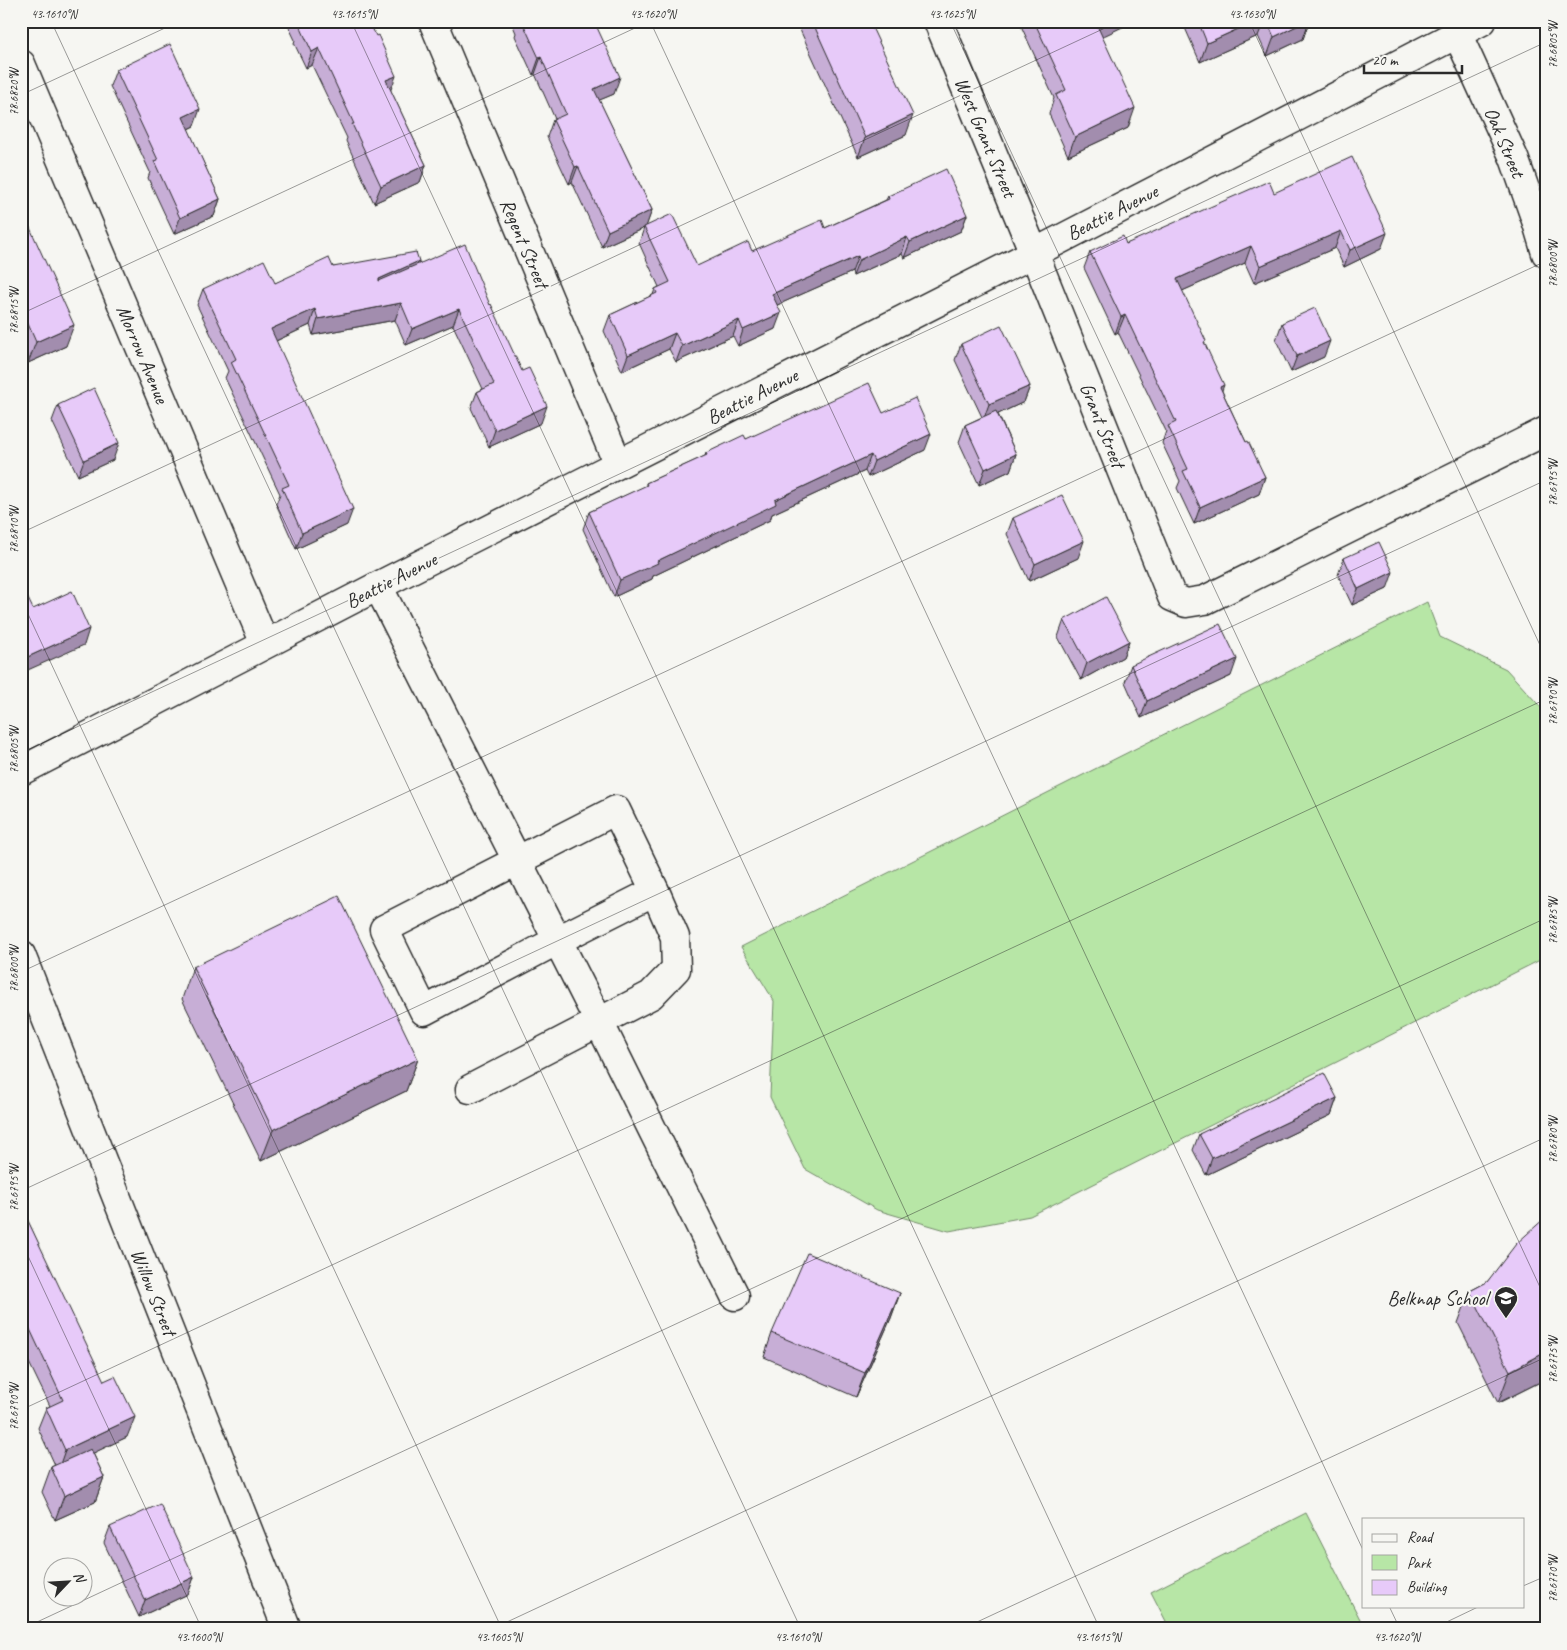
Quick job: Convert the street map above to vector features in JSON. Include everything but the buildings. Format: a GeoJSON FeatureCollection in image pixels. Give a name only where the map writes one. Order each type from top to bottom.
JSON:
{"type":"FeatureCollection","features":[{"type":"Feature","properties":{"kind":"street","name":"Regent Street"},"geometry":{"type":"LineString","coordinates":[[433,21],[618,464]]}},
{"type":"Feature","properties":{"kind":"street","name":"West Grant Street"},"geometry":{"type":"LineString","coordinates":[[938,21],[1034,253]]}},
{"type":"Feature","properties":{"kind":"street","name":"Beattie Avenue"},"geometry":{"type":"LineString","coordinates":[[21,771],[378,586],[1034,253],[1482,21]]}},
{"type":"Feature","properties":{"kind":"street","name":"Oak Street"},"geometry":{"type":"LineString","coordinates":[[1457,33],[1514,158],[1546,253]]}},
{"type":"Feature","properties":{"kind":"street","name":"Morrow Avenue"},"geometry":{"type":"LineString","coordinates":[[21,64],[265,644]]}},
{"type":"Feature","properties":{"kind":"street","name":"Grant Street"},"geometry":{"type":"LineString","coordinates":[[1034,253],[1172,596],[1186,603],[1204,600],[1546,430]]}},
{"type":"Feature","properties":{"kind":"street"},"geometry":{"type":"LineString","coordinates":[[378,586],[558,940],[734,1296]]}},
{"type":"Feature","properties":{"kind":"street"},"geometry":{"type":"LineString","coordinates":[[470,1089],[652,995],[676,970],[676,937],[655,891],[616,810],[384,929],[424,1011],[655,891]]}},
{"type":"Feature","properties":{"kind":"street","name":"Willow Street"},"geometry":{"type":"LineString","coordinates":[[21,955],[287,1629]]}},
{"type":"Feature","properties":{"kind":"green space"},"geometry":{"type":"Polygon","coordinates":[[[1427,602],[1440,637],[1506,669],[1546,713],[1546,957],[1030,1216],[949,1231],[877,1210],[805,1169],[770,1097],[774,1001],[741,947],[1427,602]]]}},
{"type":"Feature","properties":{"kind":"green space"},"geometry":{"type":"Polygon","coordinates":[[[1306,1513],[1365,1629],[1170,1629],[1151,1592],[1306,1513]]]}},
{"type":"Feature","properties":{"kind":"place","name":"Belknap School"},"geometry":{"type":"Point","coordinates":[1506,1319]}}]}
